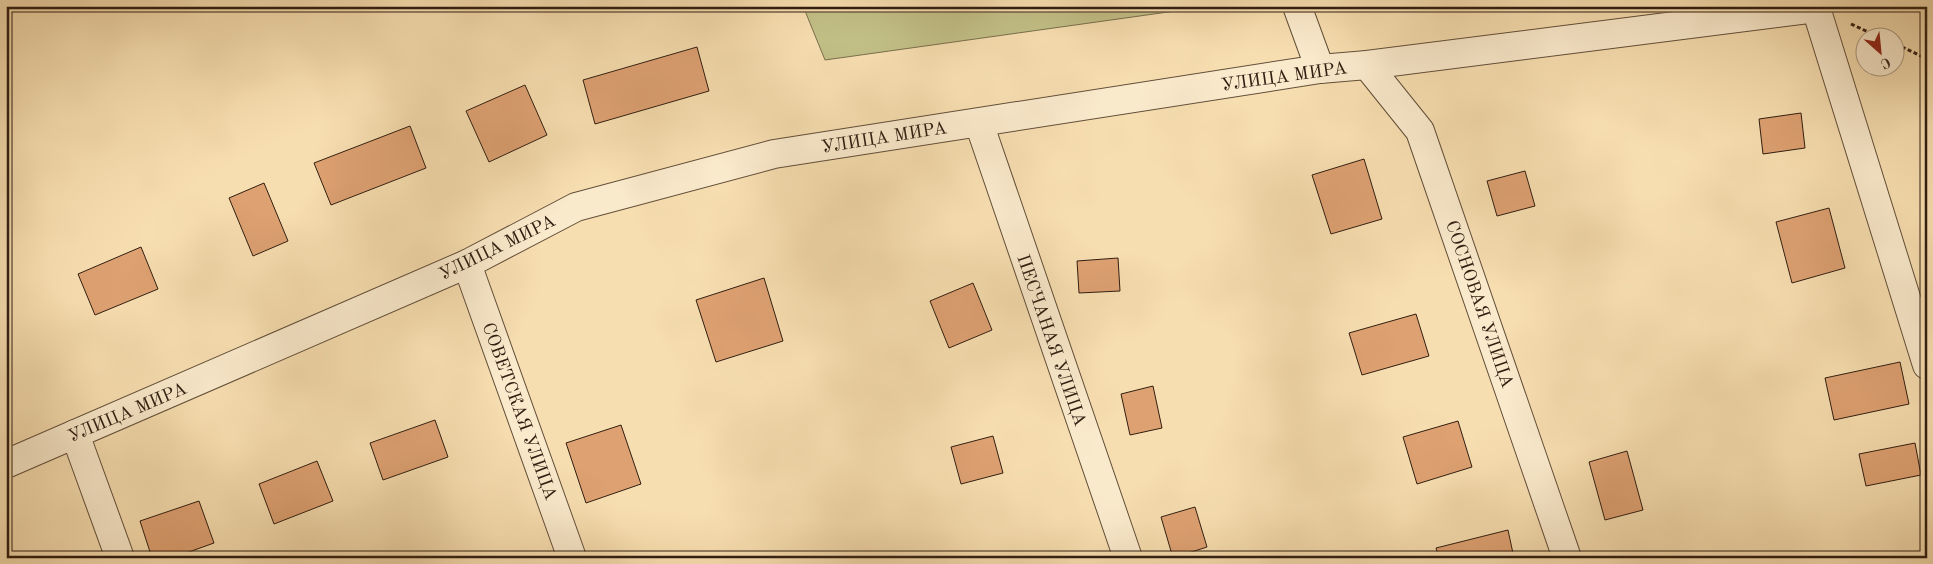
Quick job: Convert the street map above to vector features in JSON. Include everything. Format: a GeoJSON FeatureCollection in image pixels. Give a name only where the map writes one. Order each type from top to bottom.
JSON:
{"type":"FeatureCollection","features":[{"type":"Feature","properties":{"kind":"street"},"geometry":{"type":"LineString","coordinates":[[1297,6],[1320,69]]}},
{"type":"Feature","properties":{"kind":"street","name":"УЛИЦА МИРА"},"geometry":{"type":"LineString","coordinates":[[6,464],[467,264],[576,207],[774,154],[1320,69],[1367,65],[1816,8],[1927,366]]}},
{"type":"Feature","properties":{"kind":"street","name":"СОСНОВАЯ УЛИЦА"},"geometry":{"type":"LineString","coordinates":[[1367,65],[1420,131],[1567,558]]}},
{"type":"Feature","properties":{"kind":"street","name":"ПЕСЧАНАЯ УЛИЦА"},"geometry":{"type":"LineString","coordinates":[[979,123],[1128,558]]}},
{"type":"Feature","properties":{"kind":"street","name":"СОВЕТСКАЯ УЛИЦА"},"geometry":{"type":"LineString","coordinates":[[467,264],[572,558]]}},
{"type":"Feature","properties":{"kind":"street"},"geometry":{"type":"LineString","coordinates":[[75,434],[120,558]]}},
{"type":"Feature","properties":{"kind":"path"},"geometry":{"type":"LineString","coordinates":[[1906,49],[1922,57],[1927,56]]}},
{"type":"Feature","properties":{"kind":"shaded area"},"geometry":{"type":"Polygon","coordinates":[[[803,6],[1211,6],[825,60],[803,6]]]}},
{"type":"Feature","properties":{"kind":"building"},"geometry":{"type":"Polygon","coordinates":[[[697,47],[709,91],[595,124],[583,80],[697,47]]]}},
{"type":"Feature","properties":{"kind":"building"},"geometry":{"type":"Polygon","coordinates":[[[525,85],[547,135],[489,162],[466,111],[525,85]]]}},
{"type":"Feature","properties":{"kind":"building"},"geometry":{"type":"Polygon","coordinates":[[[1801,113],[1805,148],[1763,154],[1759,119],[1801,113]]]}},
{"type":"Feature","properties":{"kind":"building"},"geometry":{"type":"Polygon","coordinates":[[[410,126],[426,168],[331,205],[314,163],[410,126]]]}},
{"type":"Feature","properties":{"kind":"building"},"geometry":{"type":"Polygon","coordinates":[[[1364,159],[1382,219],[1331,234],[1312,175],[1364,159]]]}},
{"type":"Feature","properties":{"kind":"building"},"geometry":{"type":"Polygon","coordinates":[[[1525,171],[1535,206],[1497,216],[1487,181],[1525,171]]]}},
{"type":"Feature","properties":{"kind":"building"},"geometry":{"type":"Polygon","coordinates":[[[264,183],[288,241],[253,256],[229,198],[264,183]]]}},
{"type":"Feature","properties":{"kind":"building"},"geometry":{"type":"Polygon","coordinates":[[[1829,208],[1845,268],[1792,283],[1776,222],[1829,208]]]}},
{"type":"Feature","properties":{"kind":"building"},"geometry":{"type":"Polygon","coordinates":[[[141,247],[158,289],[95,315],[78,274],[141,247]]]}},
{"type":"Feature","properties":{"kind":"building"},"geometry":{"type":"Polygon","coordinates":[[[1118,258],[1120,291],[1079,293],[1077,261],[1118,258]]]}},
{"type":"Feature","properties":{"kind":"building"},"geometry":{"type":"Polygon","coordinates":[[[764,278],[783,341],[716,362],[696,300],[764,278]]]}},
{"type":"Feature","properties":{"kind":"building"},"geometry":{"type":"Polygon","coordinates":[[[973,283],[992,330],[949,348],[930,301],[973,283]]]}},
{"type":"Feature","properties":{"kind":"building"},"geometry":{"type":"Polygon","coordinates":[[[1416,314],[1429,356],[1362,375],[1349,333],[1416,314]]]}},
{"type":"Feature","properties":{"kind":"building"},"geometry":{"type":"Polygon","coordinates":[[[1900,362],[1909,404],[1834,420],[1825,378],[1900,362]]]}},
{"type":"Feature","properties":{"kind":"building"},"geometry":{"type":"Polygon","coordinates":[[[1153,386],[1162,428],[1130,435],[1121,394],[1153,386]]]}},
{"type":"Feature","properties":{"kind":"building"},"geometry":{"type":"Polygon","coordinates":[[[435,420],[448,457],[383,480],[370,443],[435,420]]]}},
{"type":"Feature","properties":{"kind":"building"},"geometry":{"type":"Polygon","coordinates":[[[1458,421],[1472,467],[1417,484],[1403,437],[1458,421]]]}},
{"type":"Feature","properties":{"kind":"building"},"geometry":{"type":"Polygon","coordinates":[[[621,425],[641,484],[586,503],[566,443],[621,425]]]}},
{"type":"Feature","properties":{"kind":"building"},"geometry":{"type":"Polygon","coordinates":[[[993,436],[1003,473],[961,484],[951,447],[993,436]]]}},
{"type":"Feature","properties":{"kind":"building"},"geometry":{"type":"Polygon","coordinates":[[[1915,443],[1921,475],[1866,486],[1859,454],[1915,443]]]}},
{"type":"Feature","properties":{"kind":"building"},"geometry":{"type":"Polygon","coordinates":[[[1627,451],[1643,510],[1605,520],[1589,462],[1627,451]]]}},
{"type":"Feature","properties":{"kind":"building"},"geometry":{"type":"Polygon","coordinates":[[[317,461],[333,501],[274,524],[259,484],[317,461]]]}},
{"type":"Feature","properties":{"kind":"building"},"geometry":{"type":"Polygon","coordinates":[[[199,501],[214,543],[172,558],[152,558],[140,521],[199,501]]]}},
{"type":"Feature","properties":{"kind":"building"},"geometry":{"type":"Polygon","coordinates":[[[1195,507],[1207,547],[1173,558],[1161,517],[1195,507]]]}},
{"type":"Feature","properties":{"kind":"building"},"geometry":{"type":"Polygon","coordinates":[[[1508,530],[1514,558],[1439,558],[1436,548],[1508,530]]]}}]}
